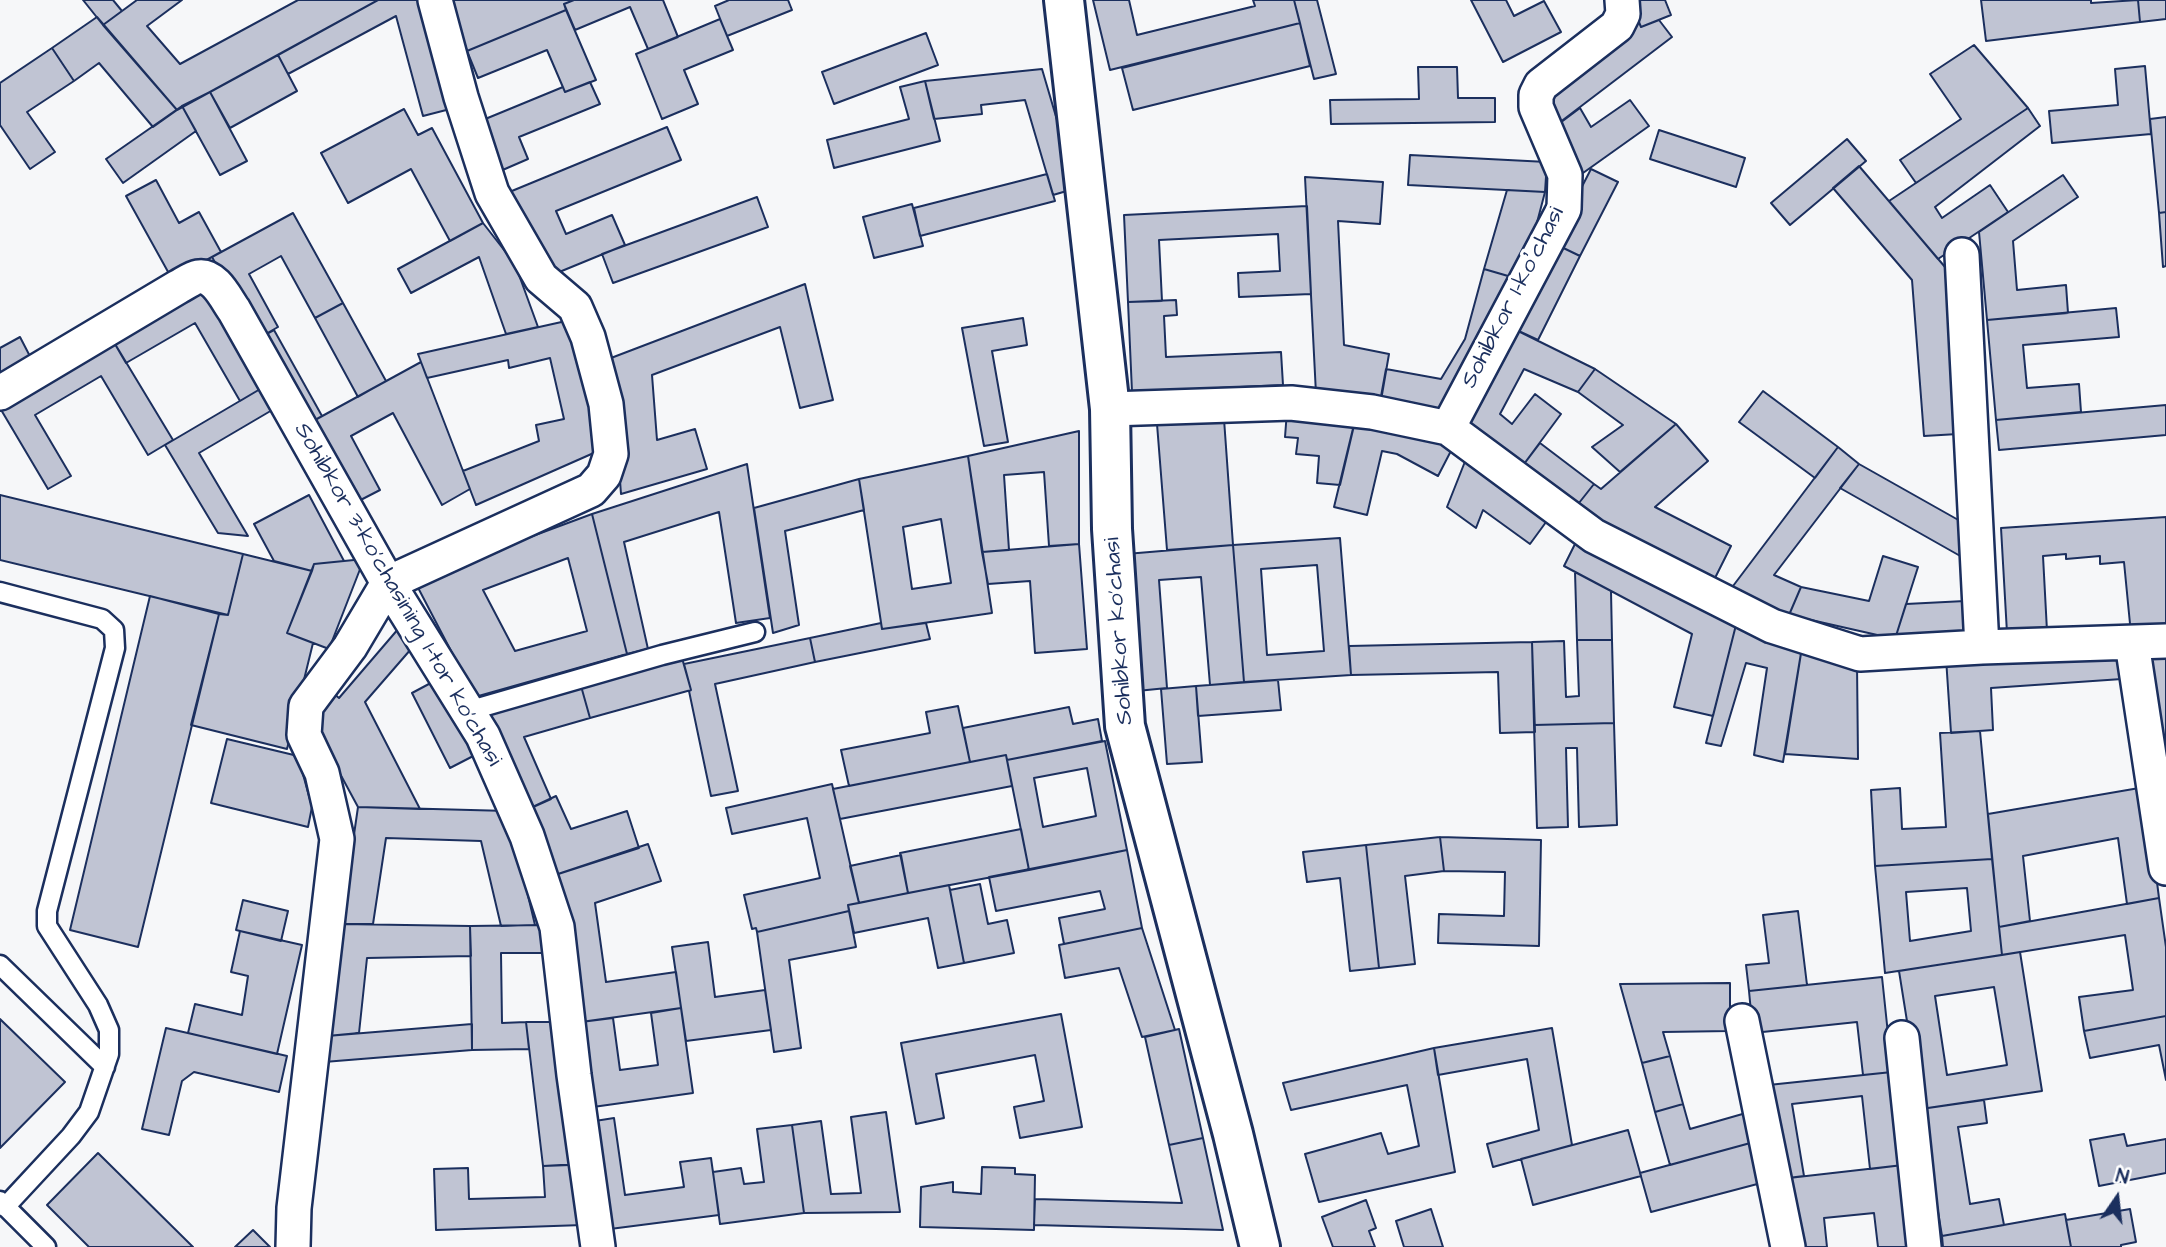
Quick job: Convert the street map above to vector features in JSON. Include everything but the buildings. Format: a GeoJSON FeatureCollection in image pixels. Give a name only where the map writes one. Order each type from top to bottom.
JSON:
{"type":"FeatureCollection","features":[{"type":"Feature","properties":{"kind":"street"},"geometry":{"type":"LineString","coordinates":[[293,1247],[294,1208],[337,839],[321,773],[304,735],[306,706],[350,647],[388,583],[592,491],[604,475],[611,454],[606,404],[589,337],[575,307],[541,278],[492,192],[461,97],[435,0]]}},
{"type":"Feature","properties":{"kind":"street","name":"Sohibkor ko'chasi"},"geometry":{"type":"LineString","coordinates":[[1064,0],[1111,408],[1112,529],[1125,726],[1233,1134],[1260,1247]]}},
{"type":"Feature","properties":{"kind":"street","name":"Sohibkor 1-koʼchasi"},"geometry":{"type":"LineString","coordinates":[[1448,428],[1564,209],[1565,175],[1536,107],[1536,95],[1541,85],[1617,26],[1623,14],[1622,0]]}},
{"type":"Feature","properties":{"kind":"street"},"geometry":{"type":"LineString","coordinates":[[1962,256],[1982,647]]}},
{"type":"Feature","properties":{"kind":"street","name":"Sohibkor 3-ko‘chasining 1-tor ko‘chasi"},"geometry":{"type":"LineString","coordinates":[[0,393],[178,287],[199,277],[208,278],[218,286],[388,583],[484,736],[527,836],[557,927],[573,1075],[598,1247]]}},
{"type":"Feature","properties":{"kind":"street"},"geometry":{"type":"LineString","coordinates":[[1111,408],[1291,403],[1372,412],[1448,428],[1594,536],[1772,626],[1860,654],[2166,641]]}},
{"type":"Feature","properties":{"kind":"street"},"geometry":{"type":"LineString","coordinates":[[2132,643],[2166,868]]}},
{"type":"Feature","properties":{"kind":"street"},"geometry":{"type":"LineString","coordinates":[[1742,1021],[1788,1247]]}},
{"type":"Feature","properties":{"kind":"street"},"geometry":{"type":"LineString","coordinates":[[1902,1038],[1924,1247]]}},
{"type":"Feature","properties":{"kind":"lane"},"geometry":{"type":"LineString","coordinates":[[0,592],[102,619],[114,630],[115,648],[47,911],[47,926],[98,1005],[109,1030],[109,1054],[89,1112],[71,1136],[3,1204],[46,1247]]}},
{"type":"Feature","properties":{"kind":"lane"},"geometry":{"type":"LineString","coordinates":[[468,711],[662,655],[755,632]]}},
{"type":"Feature","properties":{"kind":"lane"},"geometry":{"type":"LineString","coordinates":[[0,965],[105,1067]]}}]}
